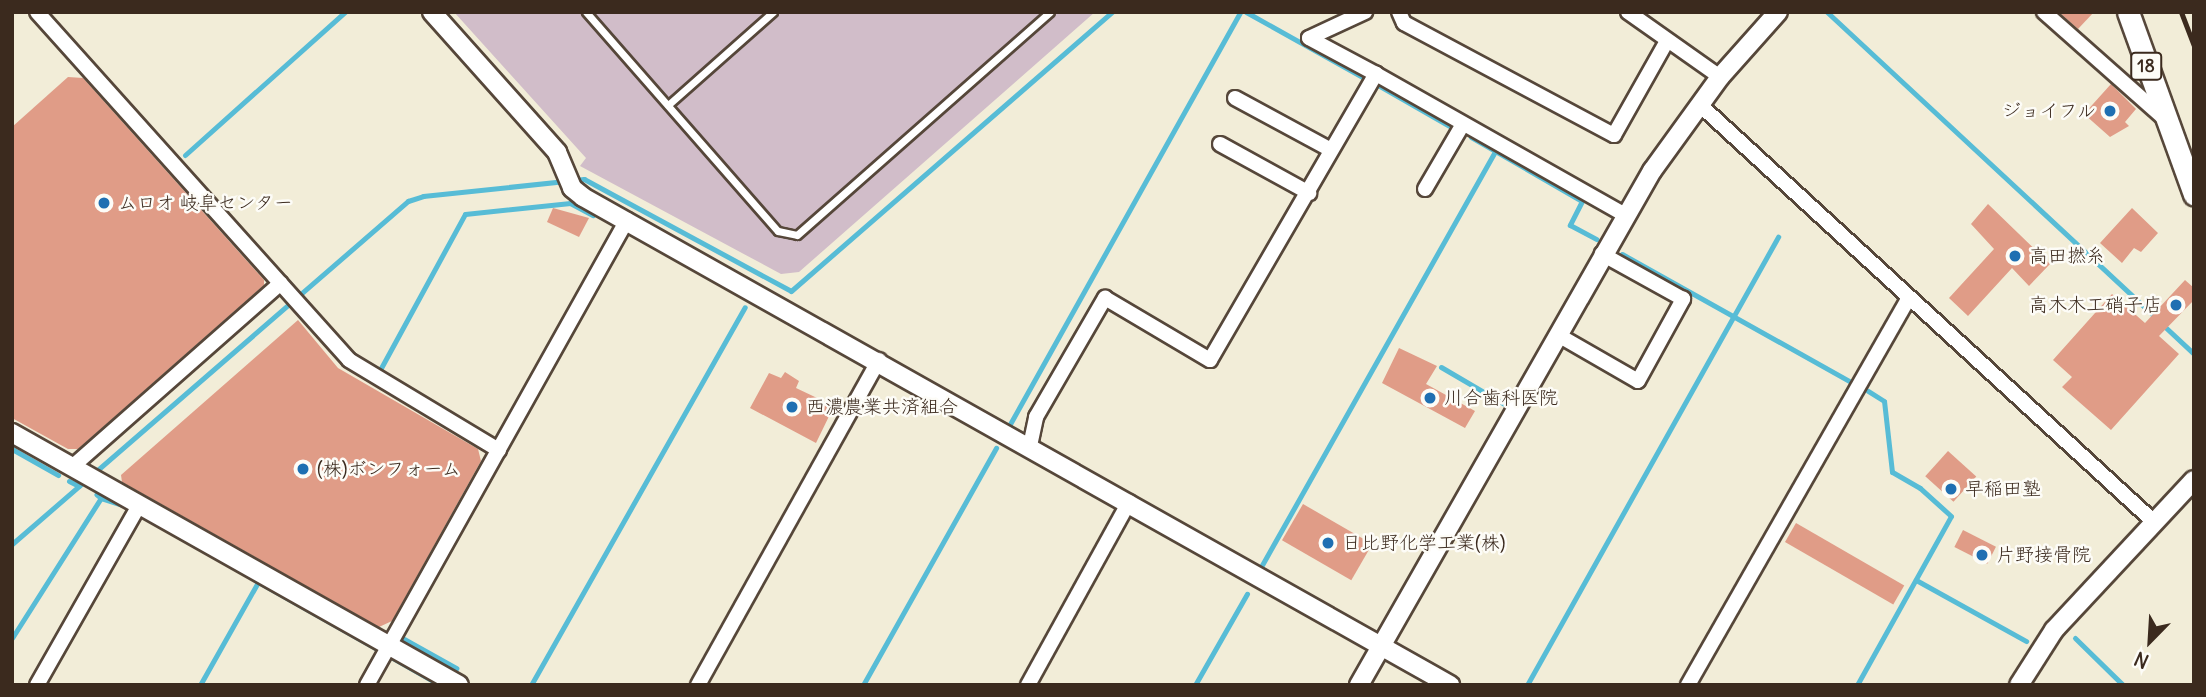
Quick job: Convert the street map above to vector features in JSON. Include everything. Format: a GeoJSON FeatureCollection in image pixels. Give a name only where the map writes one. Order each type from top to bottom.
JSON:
{"type":"FeatureCollection","features":[{"type":"Feature","properties":{"kind":"main road","name":"18"},"geometry":{"type":"LineString","coordinates":[[2128,12],[2165,119],[2190,168],[2194,194]]}},
{"type":"Feature","properties":{"kind":"street"},"geometry":{"type":"LineString","coordinates":[[37,12],[349,360],[371,377],[499,450]]}},
{"type":"Feature","properties":{"kind":"street"},"geometry":{"type":"LineString","coordinates":[[432,12],[567,169],[572,188],[1450,685]]}},
{"type":"Feature","properties":{"kind":"street"},"geometry":{"type":"LineString","coordinates":[[1365,12],[1309,38],[1625,215]]}},
{"type":"Feature","properties":{"kind":"street"},"geometry":{"type":"LineString","coordinates":[[1399,12],[1404,23],[1614,135],[1667,41]]}},
{"type":"Feature","properties":{"kind":"street"},"geometry":{"type":"LineString","coordinates":[[1628,12],[1720,77]]}},
{"type":"Feature","properties":{"kind":"street"},"geometry":{"type":"LineString","coordinates":[[1359,685],[1625,215],[1699,104],[1778,12]]}},
{"type":"Feature","properties":{"kind":"street"},"geometry":{"type":"LineString","coordinates":[[2045,12],[2165,119]]}},
{"type":"Feature","properties":{"kind":"street"},"geometry":{"type":"LineString","coordinates":[[1030,446],[1036,417],[1105,298],[1210,360],[1376,74]]}},
{"type":"Feature","properties":{"kind":"street"},"geometry":{"type":"LineString","coordinates":[[1235,98],[1331,150]]}},
{"type":"Feature","properties":{"kind":"street"},"geometry":{"type":"LineString","coordinates":[[1699,104],[2154,522]]}},
{"type":"Feature","properties":{"kind":"street"},"geometry":{"type":"LineString","coordinates":[[1425,189],[1463,124]]}},
{"type":"Feature","properties":{"kind":"street"},"geometry":{"type":"LineString","coordinates":[[1220,144],[1309,193]]}},
{"type":"Feature","properties":{"kind":"street"},"geometry":{"type":"LineString","coordinates":[[367,685],[627,220]]}},
{"type":"Feature","properties":{"kind":"street"},"geometry":{"type":"LineString","coordinates":[[1558,335],[1638,381],[1683,299],[1602,254]]}},
{"type":"Feature","properties":{"kind":"street"},"geometry":{"type":"LineString","coordinates":[[75,469],[285,286]]}},
{"type":"Feature","properties":{"kind":"street"},"geometry":{"type":"LineString","coordinates":[[1688,685],[1909,298]]}},
{"type":"Feature","properties":{"kind":"street"},"geometry":{"type":"LineString","coordinates":[[698,685],[879,360]]}},
{"type":"Feature","properties":{"kind":"street"},"geometry":{"type":"LineString","coordinates":[[12,433],[459,685]]}},
{"type":"Feature","properties":{"kind":"street"},"geometry":{"type":"LineString","coordinates":[[2020,685],[2054,630],[2194,480]]}},
{"type":"Feature","properties":{"kind":"street"},"geometry":{"type":"LineString","coordinates":[[1028,685],[1129,502]]}},
{"type":"Feature","properties":{"kind":"street"},"geometry":{"type":"LineString","coordinates":[[37,685],[140,504]]}},
{"type":"Feature","properties":{"kind":"lane"},"geometry":{"type":"LineString","coordinates":[[586,12],[778,231],[797,235],[1050,12]]}},
{"type":"Feature","properties":{"kind":"lane"},"geometry":{"type":"LineString","coordinates":[[668,105],[773,12]]}},
{"type":"Feature","properties":{"kind":"shaded area"},"geometry":{"type":"Polygon","coordinates":[[[454,12],[1095,12],[799,272],[781,274],[580,166],[586,158],[454,12]]]}},
{"type":"Feature","properties":{"kind":"building"},"geometry":{"type":"Polygon","coordinates":[[[2059,12],[2094,12],[2078,29],[2059,12]]]}},
{"type":"Feature","properties":{"kind":"building","name":"ムロオ 岐阜センター"},"geometry":{"type":"Polygon","coordinates":[[[68,77],[83,78],[264,280],[264,285],[78,449],[68,449],[12,418],[12,127],[68,77]]]}},
{"type":"Feature","properties":{"kind":"building","name":"ジョイフル"},"geometry":{"type":"Polygon","coordinates":[[[2111,84],[2136,109],[2125,122],[2129,126],[2110,137],[2084,114],[2111,84]]]}},
{"type":"Feature","properties":{"kind":"building","name":"高田撚糸"},"geometry":{"type":"Polygon","coordinates":[[[1988,204],[2050,264],[2029,286],[2012,268],[1968,316],[1949,298],[1994,249],[1971,224],[1988,204]]]}},
{"type":"Feature","properties":{"kind":"building"},"geometry":{"type":"Polygon","coordinates":[[[553,208],[589,218],[579,237],[547,222],[553,208]]]}},
{"type":"Feature","properties":{"kind":"building"},"geometry":{"type":"Polygon","coordinates":[[[2132,208],[2158,233],[2141,252],[2134,248],[2122,263],[2100,243],[2132,208]]]}},
{"type":"Feature","properties":{"kind":"building"},"geometry":{"type":"Polygon","coordinates":[[[2185,280],[2194,288],[2194,300],[2159,336],[2179,354],[2111,430],[2062,387],[2072,377],[2053,360],[2112,294],[2145,323],[2185,280]]]}},
{"type":"Feature","properties":{"kind":"building","name":"(株)ボンフォーム"},"geometry":{"type":"Polygon","coordinates":[[[298,320],[338,368],[478,449],[481,461],[392,621],[379,627],[122,482],[121,475],[298,320]]]}},
{"type":"Feature","properties":{"kind":"building","name":"川合歯科医院"},"geometry":{"type":"Polygon","coordinates":[[[1399,348],[1437,366],[1426,384],[1475,411],[1465,428],[1382,383],[1399,348]]]}},
{"type":"Feature","properties":{"kind":"building","name":"西濃農業共済組合"},"geometry":{"type":"Polygon","coordinates":[[[785,372],[799,381],[796,388],[834,406],[816,443],[750,408],[769,373],[781,378],[785,372]]]}},
{"type":"Feature","properties":{"kind":"building","name":"早稲田塾"},"geometry":{"type":"Polygon","coordinates":[[[1948,451],[1976,476],[1953,502],[1925,476],[1948,451]]]}},
{"type":"Feature","properties":{"kind":"building","name":"日比野化学工業(株)"},"geometry":{"type":"Polygon","coordinates":[[[1303,504],[1372,544],[1351,580],[1282,540],[1303,504]]]}},
{"type":"Feature","properties":{"kind":"building"},"geometry":{"type":"Polygon","coordinates":[[[1796,523],[1904,586],[1893,605],[1785,542],[1796,523]]]}},
{"type":"Feature","properties":{"kind":"building","name":"片野接骨院"},"geometry":{"type":"Polygon","coordinates":[[[1963,530],[1996,547],[1987,564],[1954,547],[1963,530]]]}},
{"type":"Feature","properties":{"kind":"waterway"},"geometry":{"type":"LineString","coordinates":[[185,155],[345,12]]}},
{"type":"Feature","properties":{"kind":"waterway"},"geometry":{"type":"LineString","coordinates":[[12,544],[408,201],[423,196],[584,179],[791,291],[1112,12]]}},
{"type":"Feature","properties":{"kind":"waterway"},"geometry":{"type":"LineString","coordinates":[[1010,424],[1240,12]]}},
{"type":"Feature","properties":{"kind":"waterway"},"geometry":{"type":"LineString","coordinates":[[1246,12],[1366,79]]}},
{"type":"Feature","properties":{"kind":"waterway"},"geometry":{"type":"LineString","coordinates":[[1827,12],[2156,318]]}},
{"type":"Feature","properties":{"kind":"waterway"},"geometry":{"type":"LineString","coordinates":[[1378,85],[1451,127]]}},
{"type":"Feature","properties":{"kind":"waterway"},"geometry":{"type":"LineString","coordinates":[[1471,137],[1582,201],[1570,225],[1596,239]]}},
{"type":"Feature","properties":{"kind":"waterway"},"geometry":{"type":"LineString","coordinates":[[1262,565],[1495,152]]}},
{"type":"Feature","properties":{"kind":"waterway"},"geometry":{"type":"LineString","coordinates":[[381,368],[465,214],[570,203],[593,215]]}},
{"type":"Feature","properties":{"kind":"waterway"},"geometry":{"type":"LineString","coordinates":[[1527,685],[1778,237]]}},
{"type":"Feature","properties":{"kind":"waterway"},"geometry":{"type":"LineString","coordinates":[[1622,254],[1851,382]]}},
{"type":"Feature","properties":{"kind":"waterway"},"geometry":{"type":"LineString","coordinates":[[531,685],[745,307]]}},
{"type":"Feature","properties":{"kind":"waterway"},"geometry":{"type":"LineString","coordinates":[[2163,325],[2194,354]]}},
{"type":"Feature","properties":{"kind":"waterway"},"geometry":{"type":"LineString","coordinates":[[1441,367],[1504,404]]}},
{"type":"Feature","properties":{"kind":"waterway"},"geometry":{"type":"LineString","coordinates":[[1857,685],[1951,516],[1920,488],[1892,472],[1884,401],[1868,391]]}},
{"type":"Feature","properties":{"kind":"waterway"},"geometry":{"type":"LineString","coordinates":[[863,685],[996,448]]}},
{"type":"Feature","properties":{"kind":"waterway"},"geometry":{"type":"LineString","coordinates":[[12,449],[58,475]]}},
{"type":"Feature","properties":{"kind":"waterway"},"geometry":{"type":"LineString","coordinates":[[69,481],[79,486]]}},
{"type":"Feature","properties":{"kind":"waterway"},"geometry":{"type":"LineString","coordinates":[[12,638],[101,498],[96,494]]}},
{"type":"Feature","properties":{"kind":"waterway"},"geometry":{"type":"LineString","coordinates":[[101,498],[122,505]]}},
{"type":"Feature","properties":{"kind":"waterway"},"geometry":{"type":"LineString","coordinates":[[255,580],[377,649]]}},
{"type":"Feature","properties":{"kind":"waterway"},"geometry":{"type":"LineString","coordinates":[[1916,580],[2026,641]]}},
{"type":"Feature","properties":{"kind":"waterway"},"geometry":{"type":"LineString","coordinates":[[200,685],[258,582]]}},
{"type":"Feature","properties":{"kind":"waterway"},"geometry":{"type":"LineString","coordinates":[[1195,685],[1247,594]]}},
{"type":"Feature","properties":{"kind":"waterway"},"geometry":{"type":"LineString","coordinates":[[2075,638],[2123,685]]}},
{"type":"Feature","properties":{"kind":"waterway"},"geometry":{"type":"LineString","coordinates":[[404,639],[456,668]]}},
{"type":"Feature","properties":{"kind":"waterway"},"geometry":{"type":"LineString","coordinates":[[393,658],[440,685]]}},
{"type":"Feature","properties":{"kind":"railway"},"geometry":{"type":"LineString","coordinates":[[2181,12],[2194,46]]}},
{"type":"Feature","properties":{"kind":"place","name":"ジョイフル"},"geometry":{"type":"Point","coordinates":[2110,111]}},
{"type":"Feature","properties":{"kind":"place","name":"ムロオ 岐阜センター"},"geometry":{"type":"Point","coordinates":[104,203]}},
{"type":"Feature","properties":{"kind":"place","name":"高田撚糸"},"geometry":{"type":"Point","coordinates":[2015,256]}},
{"type":"Feature","properties":{"kind":"place","name":"高木木工硝子店"},"geometry":{"type":"Point","coordinates":[2176,305]}},
{"type":"Feature","properties":{"kind":"place","name":"川合歯科医院"},"geometry":{"type":"Point","coordinates":[1430,398]}},
{"type":"Feature","properties":{"kind":"place","name":"西濃農業共済組合"},"geometry":{"type":"Point","coordinates":[792,407]}},
{"type":"Feature","properties":{"kind":"place","name":"(株)ボンフォーム"},"geometry":{"type":"Point","coordinates":[303,469]}},
{"type":"Feature","properties":{"kind":"place","name":"早稲田塾"},"geometry":{"type":"Point","coordinates":[1951,489]}},
{"type":"Feature","properties":{"kind":"place","name":"日比野化学工業(株)"},"geometry":{"type":"Point","coordinates":[1328,543]}},
{"type":"Feature","properties":{"kind":"place","name":"片野接骨院"},"geometry":{"type":"Point","coordinates":[1982,555]}}]}
